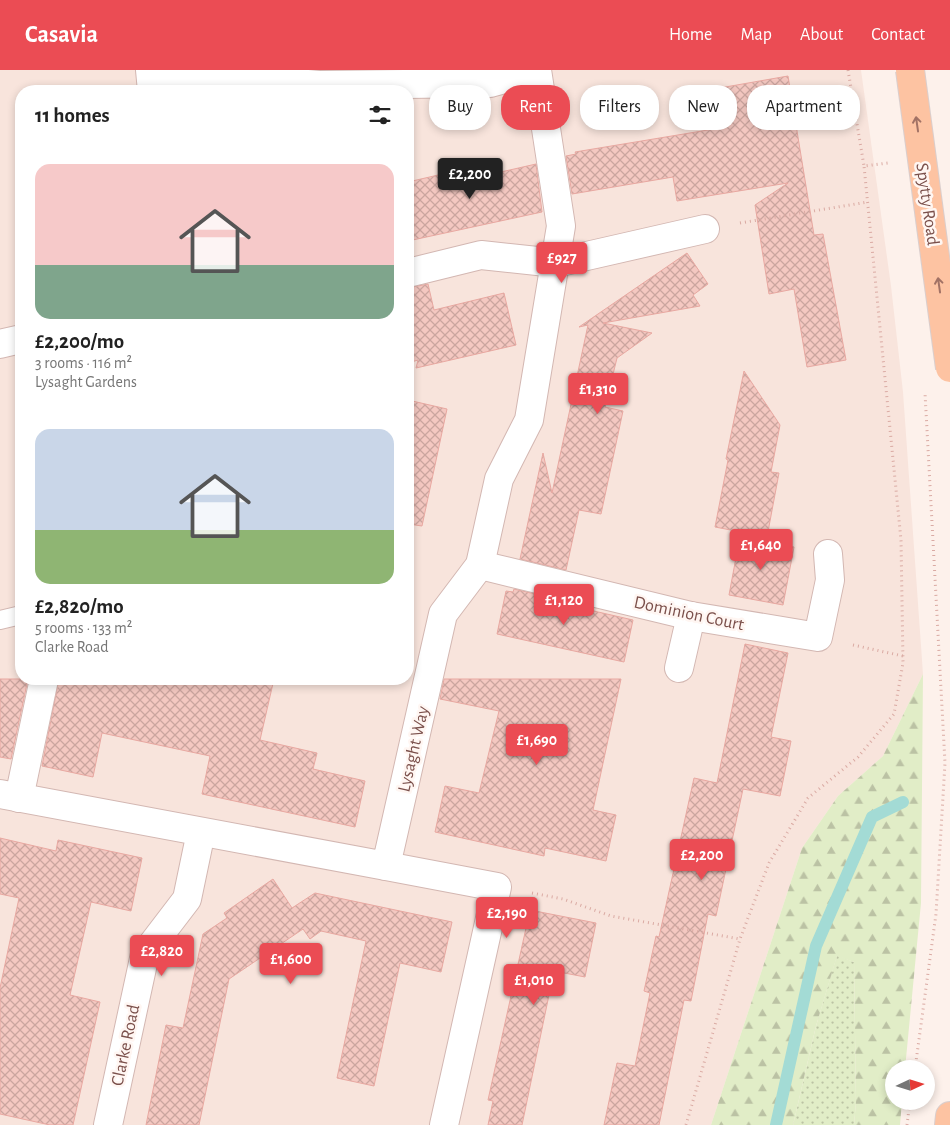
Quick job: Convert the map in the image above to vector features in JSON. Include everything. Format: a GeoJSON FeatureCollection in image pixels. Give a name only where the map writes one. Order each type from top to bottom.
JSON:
{"type":"FeatureCollection","features":[{"type":"Feature","properties":{"kind":"main road","name":"Spytty Road"},"geometry":{"type":"LineString","coordinates":[[910,70],[950,368]]}},
{"type":"Feature","properties":{"kind":"main road"},"geometry":{"type":"LineString","coordinates":[[949,1125],[950,1116]]}},
{"type":"Feature","properties":{"kind":"street"},"geometry":{"type":"LineString","coordinates":[[151,85],[150,70],[319,85],[490,83],[537,70]]}},
{"type":"Feature","properties":{"kind":"street","name":"Lysaght Way"},"geometry":{"type":"LineString","coordinates":[[386,866],[444,614],[480,565],[499,479],[529,420],[561,226],[537,70]]}},
{"type":"Feature","properties":{"kind":"street"},"geometry":{"type":"LineString","coordinates":[[414,272],[481,255],[556,263],[705,229]]}},
{"type":"Feature","properties":{"kind":"street"},"geometry":{"type":"LineString","coordinates":[[0,344],[15,340]]}},
{"type":"Feature","properties":{"kind":"street"},"geometry":{"type":"LineString","coordinates":[[818,637],[830,580],[828,554]]}},
{"type":"Feature","properties":{"kind":"street","name":"Dominion Court"},"geometry":{"type":"LineString","coordinates":[[480,565],[691,616],[818,637]]}},
{"type":"Feature","properties":{"kind":"street"},"geometry":{"type":"LineString","coordinates":[[678,668],[691,616]]}},
{"type":"Feature","properties":{"kind":"street"},"geometry":{"type":"LineString","coordinates":[[42,685],[10,796],[497,887],[444,1125]]}},
{"type":"Feature","properties":{"kind":"street","name":"Clarke Road"},"geometry":{"type":"LineString","coordinates":[[108,1125],[145,954],[187,899],[201,832]]}},
{"type":"Feature","properties":{"kind":"lane"},"geometry":{"type":"LineString","coordinates":[[0,620],[15,616]]}},
{"type":"Feature","properties":{"kind":"path"},"geometry":{"type":"LineString","coordinates":[[848,70],[864,166],[895,162]]}},
{"type":"Feature","properties":{"kind":"path"},"geometry":{"type":"LineString","coordinates":[[705,229],[868,202]]}},
{"type":"Feature","properties":{"kind":"path"},"geometry":{"type":"LineString","coordinates":[[916,1060],[936,914],[944,763],[924,388]]}},
{"type":"Feature","properties":{"kind":"path"},"geometry":{"type":"LineString","coordinates":[[818,637],[903,656]]}},
{"type":"Feature","properties":{"kind":"path"},"geometry":{"type":"LineString","coordinates":[[497,887],[563,899],[611,916],[740,939]]}},
{"type":"Feature","properties":{"kind":"path"},"geometry":{"type":"LineString","coordinates":[[907,1125],[909,1110]]}},
{"type":"Feature","properties":{"kind":"shaded area"},"geometry":{"type":"Polygon","coordinates":[[[0,70],[861,70],[891,286],[903,392],[923,674],[883,756],[838,796],[802,848],[711,1125],[0,1125],[0,70]]]}},
{"type":"Feature","properties":{"kind":"green space"},"geometry":{"type":"Polygon","coordinates":[[[923,674],[921,903],[906,1060],[885,1060],[885,1110],[901,1110],[900,1125],[854,1125],[856,1102],[854,962],[837,956],[816,1026],[793,1125],[711,1125],[802,848],[838,796],[883,756],[923,674]]]}},
{"type":"Feature","properties":{"kind":"green space"},"geometry":{"type":"Polygon","coordinates":[[[837,955],[854,962],[856,1102],[854,1125],[793,1125],[816,1026],[837,955]]]}},
{"type":"Feature","properties":{"kind":"building"},"geometry":{"type":"Polygon","coordinates":[[[788,76],[789,85],[747,85],[747,130],[797,130],[814,235],[823,234],[846,360],[807,367],[794,289],[769,294],[755,205],[788,183],[677,201],[673,177],[572,194],[566,156],[576,154],[575,152],[708,130],[737,130],[737,85],[788,76]]]}},
{"type":"Feature","properties":{"kind":"building"},"geometry":{"type":"Polygon","coordinates":[[[536,164],[542,212],[414,240],[414,181],[477,166],[479,177],[536,164]]]}},
{"type":"Feature","properties":{"kind":"building"},"geometry":{"type":"Polygon","coordinates":[[[687,253],[708,284],[693,295],[700,306],[603,323],[652,333],[617,358],[605,407],[623,411],[601,514],[579,510],[566,570],[520,559],[543,453],[552,493],[588,325],[579,327],[687,253]]]}},
{"type":"Feature","properties":{"kind":"building"},"geometry":{"type":"Polygon","coordinates":[[[428,284],[434,310],[504,293],[516,345],[416,368],[418,360],[414,361],[414,287],[428,284]]]}},
{"type":"Feature","properties":{"kind":"building"},"geometry":{"type":"Polygon","coordinates":[[[744,371],[780,425],[771,472],[779,473],[767,537],[715,527],[728,460],[726,459],[744,371]]]}},
{"type":"Feature","properties":{"kind":"building"},"geometry":{"type":"Polygon","coordinates":[[[414,401],[447,409],[422,526],[414,525],[414,401]]]}},
{"type":"Feature","properties":{"kind":"building"},"geometry":{"type":"Polygon","coordinates":[[[740,536],[794,547],[783,605],[729,595],[740,536]]]}},
{"type":"Feature","properties":{"kind":"building"},"geometry":{"type":"Polygon","coordinates":[[[514,589],[560,600],[559,603],[633,620],[624,662],[497,634],[506,591],[513,592],[514,589]]]}},
{"type":"Feature","properties":{"kind":"building"},"geometry":{"type":"Polygon","coordinates":[[[745,644],[788,653],[771,737],[791,741],[780,796],[743,789],[716,916],[708,914],[691,1001],[684,1000],[659,1125],[604,1125],[617,1063],[635,1066],[650,993],[644,991],[656,936],[659,937],[694,778],[717,783],[745,644]]]}},
{"type":"Feature","properties":{"kind":"building"},"geometry":{"type":"Polygon","coordinates":[[[0,679],[15,679],[15,685],[27,685],[11,759],[0,757],[0,679]]]}},
{"type":"Feature","properties":{"kind":"building"},"geometry":{"type":"Polygon","coordinates":[[[444,679],[621,679],[593,810],[616,815],[606,861],[545,848],[544,856],[435,832],[445,786],[479,793],[499,711],[440,699],[444,679]]]}},
{"type":"Feature","properties":{"kind":"building"},"geometry":{"type":"Polygon","coordinates":[[[58,685],[273,685],[260,740],[317,753],[313,769],[365,781],[355,827],[202,794],[210,756],[102,733],[93,777],[42,766],[58,685]]]}},
{"type":"Feature","properties":{"kind":"building"},"geometry":{"type":"Polygon","coordinates":[[[0,838],[56,851],[58,840],[142,858],[131,911],[91,902],[70,995],[100,1002],[73,1125],[50,1125],[0,1114],[0,988],[19,898],[0,894],[0,838]]]}},
{"type":"Feature","properties":{"kind":"building"},"geometry":{"type":"Polygon","coordinates":[[[273,879],[292,908],[315,893],[452,922],[441,972],[400,963],[374,1086],[337,1078],[366,941],[321,931],[310,939],[303,929],[229,979],[199,1125],[146,1125],[166,1025],[183,1028],[203,934],[227,918],[224,913],[273,879]]]}},
{"type":"Feature","properties":{"kind":"building"},"geometry":{"type":"Polygon","coordinates":[[[530,910],[596,923],[585,977],[554,971],[522,1125],[488,1125],[493,1101],[488,1100],[530,910]]]}},
{"type":"Feature","properties":{"kind":"waterway"},"geometry":{"type":"LineString","coordinates":[[776,1125],[816,946],[872,817],[903,802]]}}]}
